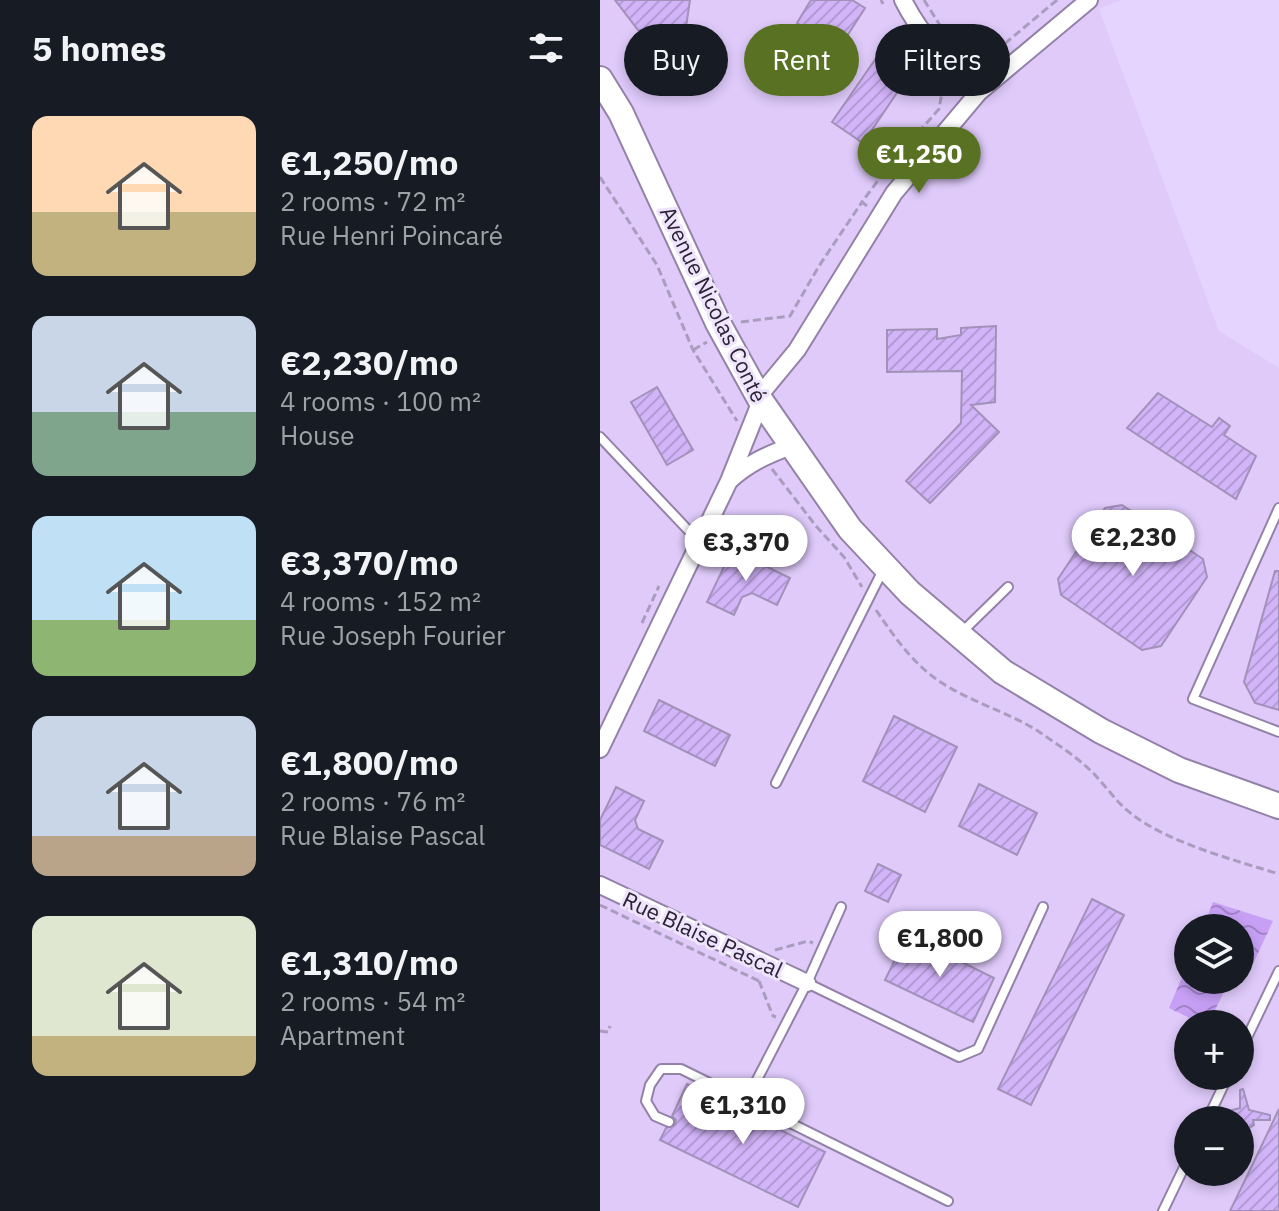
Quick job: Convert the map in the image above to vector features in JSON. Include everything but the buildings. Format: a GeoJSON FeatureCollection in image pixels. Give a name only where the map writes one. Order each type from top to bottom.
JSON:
{"type":"FeatureCollection","features":[{"type":"Feature","properties":{"kind":"street"},"geometry":{"type":"LineString","coordinates":[[903,0],[918,24]]}},
{"type":"Feature","properties":{"kind":"street"},"geometry":{"type":"LineString","coordinates":[[1010,66],[1089,0]]}},
{"type":"Feature","properties":{"kind":"street","name":"Avenue Nicolas Conté"},"geometry":{"type":"LineString","coordinates":[[600,79],[621,113],[724,332],[760,399],[850,529],[910,593],[1003,672],[1101,731],[1179,770],[1279,806]]}},
{"type":"Feature","properties":{"kind":"street"},"geometry":{"type":"LineString","coordinates":[[600,749],[729,481],[760,399],[797,350],[894,193],[976,96]]}},
{"type":"Feature","properties":{"kind":"street"},"geometry":{"type":"LineString","coordinates":[[729,481],[748,464],[791,446]]}},
{"type":"Feature","properties":{"kind":"street","name":"Rue Blaise Pascal"},"geometry":{"type":"LineString","coordinates":[[600,885],[807,983]]}},
{"type":"Feature","properties":{"kind":"lane"},"geometry":{"type":"LineString","coordinates":[[600,437],[700,540]]}},
{"type":"Feature","properties":{"kind":"lane"},"geometry":{"type":"LineString","coordinates":[[1279,508],[1193,699],[1279,732]]}},
{"type":"Feature","properties":{"kind":"lane"},"geometry":{"type":"LineString","coordinates":[[776,783],[885,566]]}},
{"type":"Feature","properties":{"kind":"lane"},"geometry":{"type":"LineString","coordinates":[[959,635],[1008,587]]}},
{"type":"Feature","properties":{"kind":"lane"},"geometry":{"type":"LineString","coordinates":[[747,1099],[807,983],[841,907]]}},
{"type":"Feature","properties":{"kind":"lane"},"geometry":{"type":"LineString","coordinates":[[807,983],[959,1057],[978,1049],[1043,907]]}},
{"type":"Feature","properties":{"kind":"lane"},"geometry":{"type":"LineString","coordinates":[[1254,1023],[1279,971]]}},
{"type":"Feature","properties":{"kind":"lane"},"geometry":{"type":"LineString","coordinates":[[669,1122],[655,1116],[646,1101],[650,1085],[661,1069],[681,1069],[948,1201]]}},
{"type":"Feature","properties":{"kind":"lane"},"geometry":{"type":"LineString","coordinates":[[1163,1211],[1175,1186]]}},
{"type":"Feature","properties":{"kind":"path"},"geometry":{"type":"LineString","coordinates":[[924,0],[949,39],[964,51],[990,56],[1057,0]]}},
{"type":"Feature","properties":{"kind":"path"},"geometry":{"type":"LineString","coordinates":[[693,350],[740,323],[790,316],[862,202]]}},
{"type":"Feature","properties":{"kind":"path"},"geometry":{"type":"LineString","coordinates":[[759,981],[773,1016],[786,1022]]}},
{"type":"Feature","properties":{"kind":"path"},"geometry":{"type":"LineString","coordinates":[[600,1031],[608,1032],[610,1026]]}},
{"type":"Feature","properties":{"kind":"shaded area"},"geometry":{"type":"Polygon","coordinates":[[[600,0],[1121,0],[1099,9],[1219,331],[1279,368],[1279,1211],[600,1211],[600,0]]]}},
{"type":"Feature","properties":{"kind":"water"},"geometry":{"type":"Polygon","coordinates":[[[1213,902],[1251,914],[1208,914],[1213,902]]]}},
{"type":"Feature","properties":{"kind":"water"},"geometry":{"type":"Polygon","coordinates":[[[1254,915],[1273,921],[1254,962],[1254,915]]]}},
{"type":"Feature","properties":{"kind":"water"},"geometry":{"type":"Polygon","coordinates":[[[1175,994],[1223,994],[1215,1010],[1169,1008],[1175,994]]]}}]}
